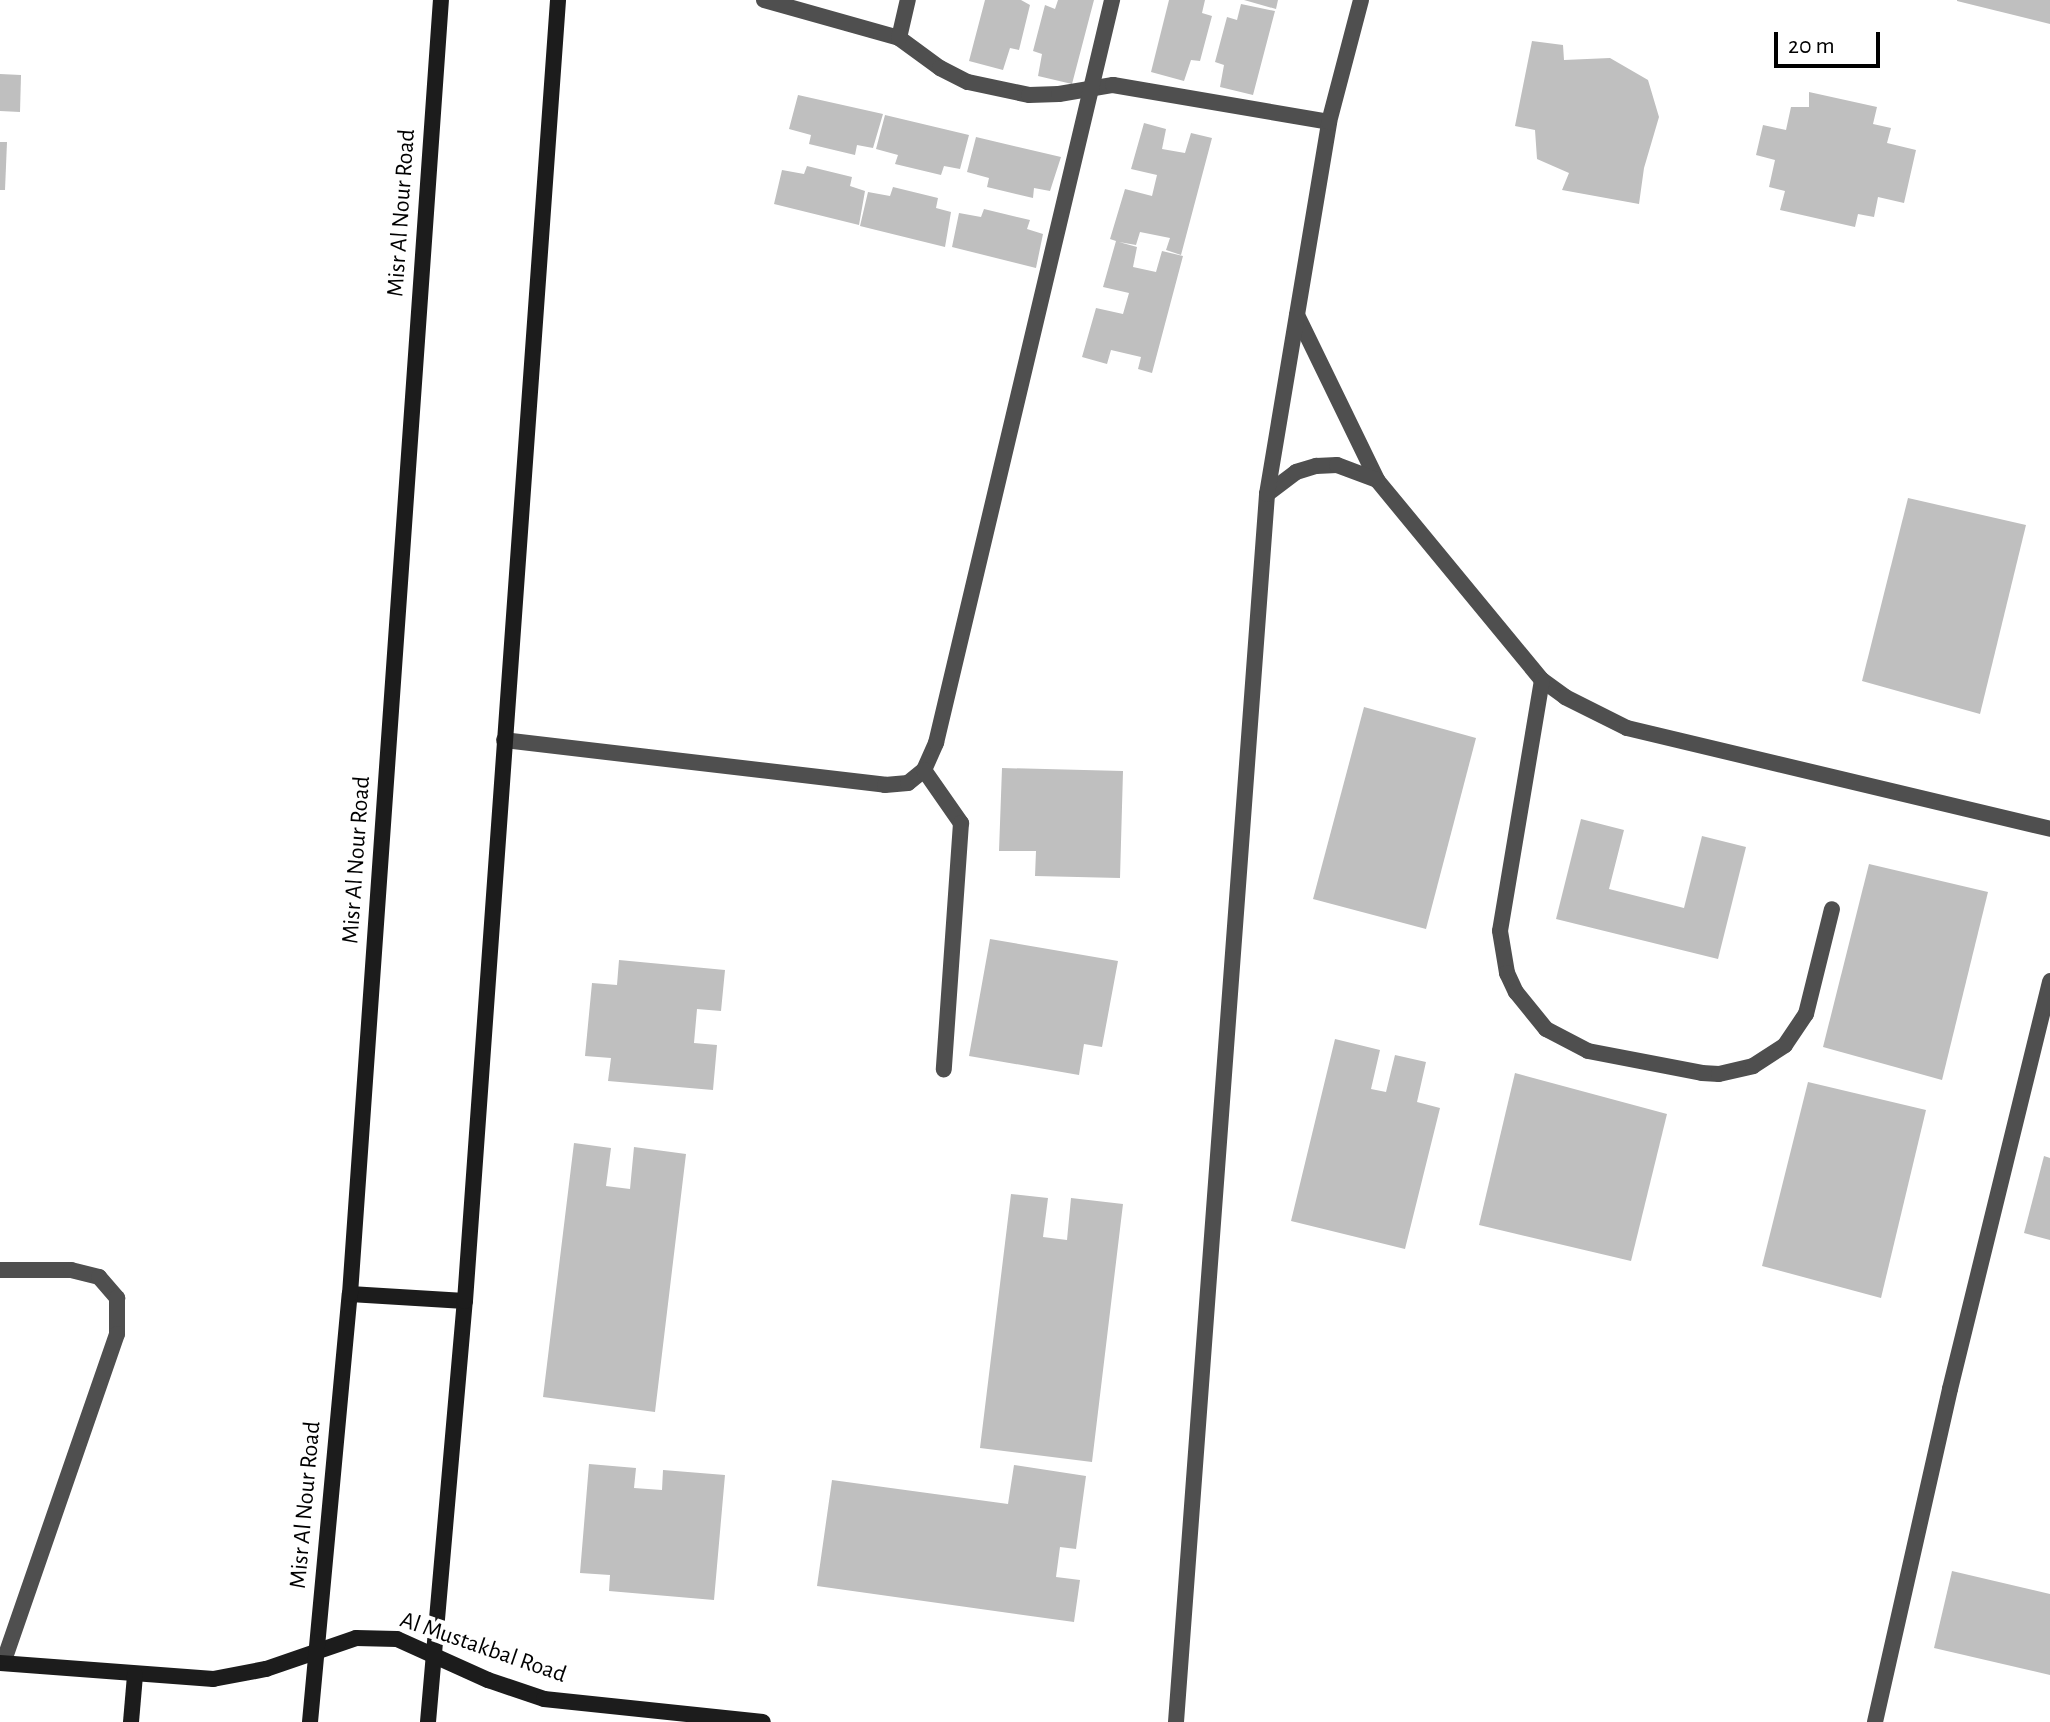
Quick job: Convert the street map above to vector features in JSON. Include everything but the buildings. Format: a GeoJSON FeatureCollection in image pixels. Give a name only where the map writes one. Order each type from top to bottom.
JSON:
{"type":"FeatureCollection","features":[{"type":"Feature","properties":{"kind":"street","name":"Misr Al Nour Road"},"geometry":{"type":"LineString","coordinates":[[310,1722],[350,1294],[441,0]]}},
{"type":"Feature","properties":{"kind":"street"},"geometry":{"type":"LineString","coordinates":[[428,1722],[465,1301],[558,0]]}},
{"type":"Feature","properties":{"kind":"street"},"geometry":{"type":"LineString","coordinates":[[764,0],[899,38],[940,68],[968,82],[1029,95],[1113,85],[1329,122]]}},
{"type":"Feature","properties":{"kind":"street"},"geometry":{"type":"LineString","coordinates":[[899,38],[908,0]]}},
{"type":"Feature","properties":{"kind":"street"},"geometry":{"type":"LineString","coordinates":[[504,740],[885,785],[908,783],[924,770],[936,743],[1112,0]]}},
{"type":"Feature","properties":{"kind":"street"},"geometry":{"type":"LineString","coordinates":[[1176,1722],[1267,494],[1329,122],[1361,0]]}},
{"type":"Feature","properties":{"kind":"street"},"geometry":{"type":"LineString","coordinates":[[1297,315],[1377,480],[1542,680],[1589,712],[1627,728],[2050,829]]}},
{"type":"Feature","properties":{"kind":"street"},"geometry":{"type":"LineString","coordinates":[[1267,494],[1296,472],[1316,466],[1337,465],[1377,480]]}},
{"type":"Feature","properties":{"kind":"street"},"geometry":{"type":"LineString","coordinates":[[1542,680],[1500,931],[1507,973],[1516,992],[1546,1029],[1588,1051],[1702,1073],[1719,1074],[1753,1066],[1785,1045],[1806,1014],[1832,909]]}},
{"type":"Feature","properties":{"kind":"street"},"geometry":{"type":"LineString","coordinates":[[924,770],[961,823],[944,1069]]}},
{"type":"Feature","properties":{"kind":"street"},"geometry":{"type":"LineString","coordinates":[[1875,1722],[1950,1389],[2050,981]]}},
{"type":"Feature","properties":{"kind":"street"},"geometry":{"type":"LineString","coordinates":[[0,1270],[71,1270],[99,1277],[117,1298],[117,1334],[2,1663]]}},
{"type":"Feature","properties":{"kind":"street"},"geometry":{"type":"LineString","coordinates":[[350,1294],[465,1301]]}},
{"type":"Feature","properties":{"kind":"street","name":"Al Mustakbal Road"},"geometry":{"type":"LineString","coordinates":[[2,1663],[213,1679],[266,1669],[356,1638],[397,1639],[488,1680],[603,1715],[763,1722]]}},
{"type":"Feature","properties":{"kind":"street"},"geometry":{"type":"LineString","coordinates":[[131,1722],[135,1675]]}}]}
